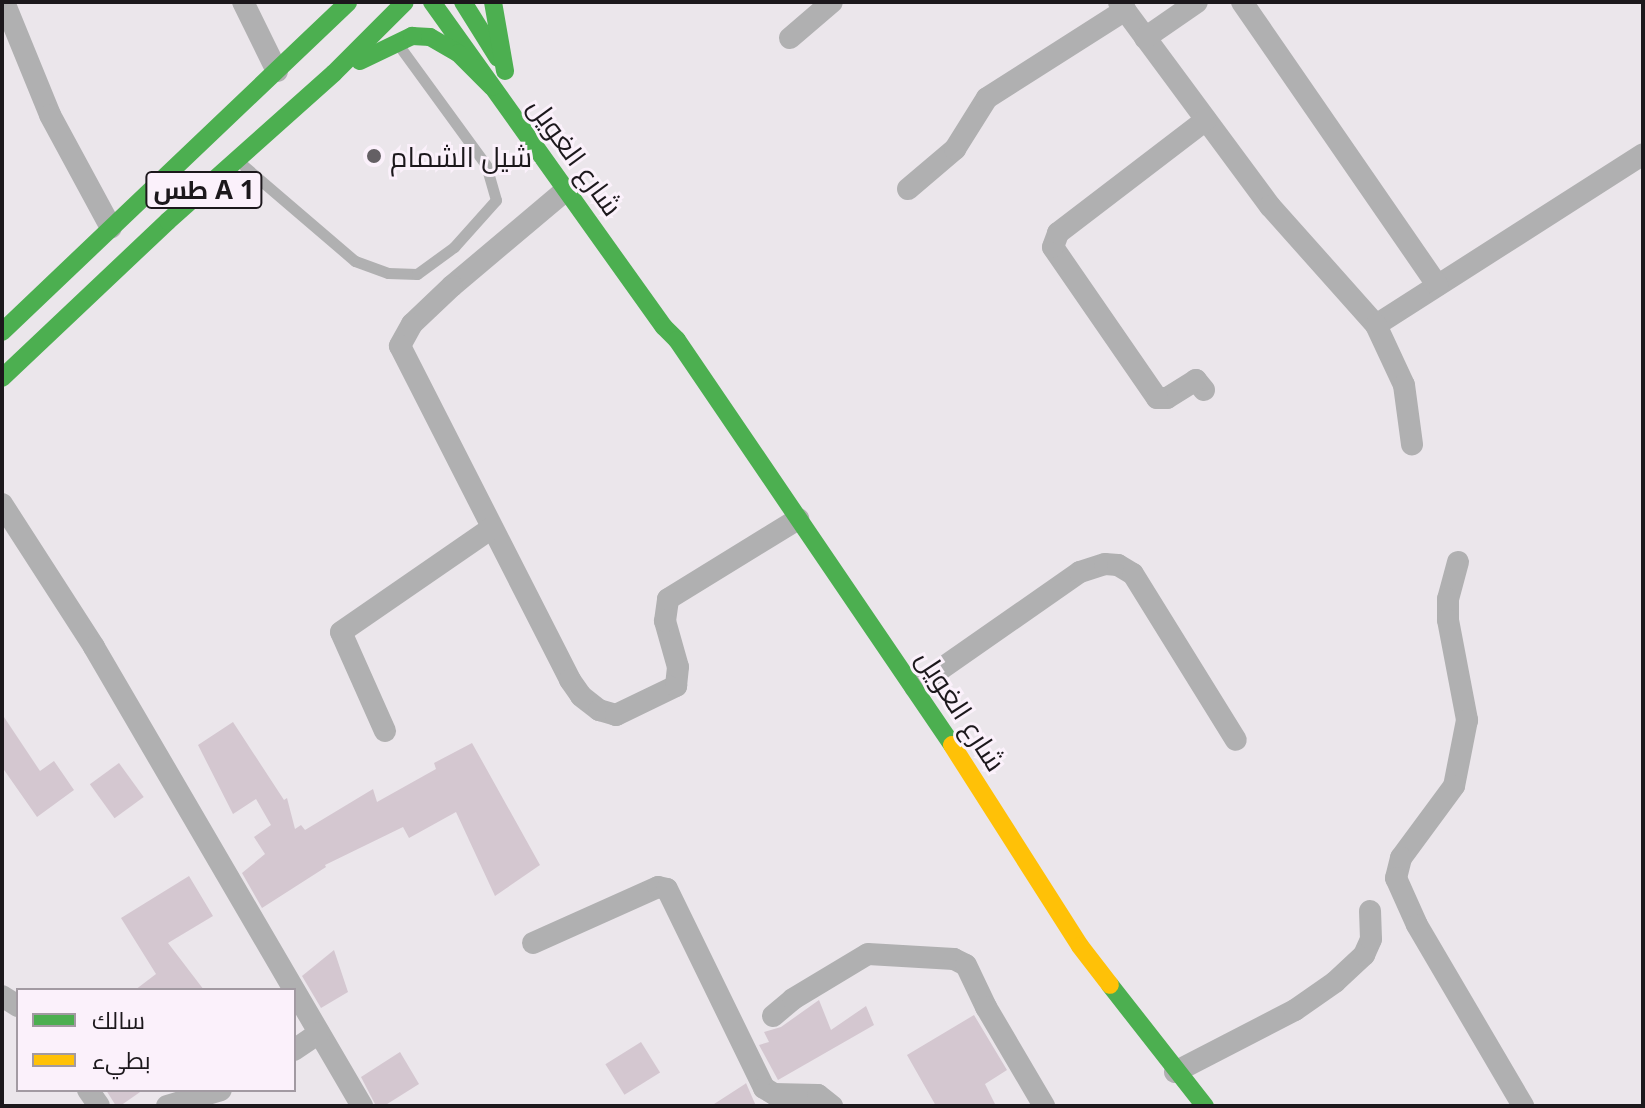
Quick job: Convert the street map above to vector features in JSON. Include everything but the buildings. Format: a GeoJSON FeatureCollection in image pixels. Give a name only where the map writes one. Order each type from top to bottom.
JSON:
{"type":"FeatureCollection","features":[{"type":"Feature","properties":{"kind":"main road","name":"طس A 1"},"geometry":{"type":"LineString","coordinates":[[2,332],[348,2]]}},
{"type":"Feature","properties":{"kind":"main road","name":"طس A 1"},"geometry":{"type":"LineString","coordinates":[[2,378],[168,221],[334,73],[405,2]]}},
{"type":"Feature","properties":{"kind":"main road","name":"شارع الغويل"},"geometry":{"type":"LineString","coordinates":[[432,2],[664,327],[677,340],[915,687],[1080,946],[1175,1072],[1205,1106]]}},
{"type":"Feature","properties":{"kind":"main road","name":"شارع الغويل"},"geometry":{"type":"LineString","coordinates":[[463,2],[505,71],[671,316],[677,340]]}},
{"type":"Feature","properties":{"kind":"main road"},"geometry":{"type":"LineString","coordinates":[[493,2],[505,71]]}},
{"type":"Feature","properties":{"kind":"main road"},"geometry":{"type":"LineString","coordinates":[[334,73],[396,42],[412,36],[430,37],[458,53],[492,87]]}},
{"type":"Feature","properties":{"kind":"street"},"geometry":{"type":"LineString","coordinates":[[4,2],[50,115],[111,228]]}},
{"type":"Feature","properties":{"kind":"street"},"geometry":{"type":"LineString","coordinates":[[243,2],[277,71]]}},
{"type":"Feature","properties":{"kind":"street"},"geometry":{"type":"LineString","coordinates":[[790,38],[832,2]]}},
{"type":"Feature","properties":{"kind":"street"},"geometry":{"type":"LineString","coordinates":[[1145,38],[1197,2]]}},
{"type":"Feature","properties":{"kind":"street"},"geometry":{"type":"LineString","coordinates":[[1242,2],[1437,285]]}},
{"type":"Feature","properties":{"kind":"street"},"geometry":{"type":"LineString","coordinates":[[908,189],[955,149],[987,98],[1122,6],[1270,206],[1376,325],[1404,385],[1412,444]]}},
{"type":"Feature","properties":{"kind":"street"},"geometry":{"type":"LineString","coordinates":[[1204,390],[1194,380],[1167,398],[1157,398],[1053,247],[1058,233],[1206,120]]}},
{"type":"Feature","properties":{"kind":"street"},"geometry":{"type":"LineString","coordinates":[[1376,325],[1643,154]]}},
{"type":"Feature","properties":{"kind":"street"},"geometry":{"type":"LineString","coordinates":[[566,190],[452,286],[412,324],[400,346],[570,680],[599,710],[616,715],[678,682],[678,667],[665,621],[668,599],[798,519]]}},
{"type":"Feature","properties":{"kind":"street"},"geometry":{"type":"LineString","coordinates":[[2,504],[94,647],[293,988]]}},
{"type":"Feature","properties":{"kind":"street"},"geometry":{"type":"LineString","coordinates":[[385,731],[341,632],[492,528]]}},
{"type":"Feature","properties":{"kind":"street"},"geometry":{"type":"LineString","coordinates":[[1458,562],[1448,599],[1448,620],[1467,720],[1454,786],[1401,858],[1396,878],[1417,925],[1523,1106]]}},
{"type":"Feature","properties":{"kind":"street"},"geometry":{"type":"LineString","coordinates":[[915,687],[1080,572],[1105,564],[1118,565],[1133,574],[1236,740]]}},
{"type":"Feature","properties":{"kind":"street"},"geometry":{"type":"LineString","coordinates":[[533,943],[658,887],[667,889],[764,1088],[774,1094],[818,1095],[832,1106]]}},
{"type":"Feature","properties":{"kind":"street"},"geometry":{"type":"LineString","coordinates":[[1175,1072],[1295,1010],[1335,982],[1364,955],[1371,939],[1370,911]]}},
{"type":"Feature","properties":{"kind":"street"},"geometry":{"type":"LineString","coordinates":[[773,1016],[793,999],[868,954],[961,961],[1044,1106]]}},
{"type":"Feature","properties":{"kind":"street"},"geometry":{"type":"LineString","coordinates":[[296,994],[362,1106]]}},
{"type":"Feature","properties":{"kind":"street"},"geometry":{"type":"LineString","coordinates":[[296,1049],[319,1033]]}},
{"type":"Feature","properties":{"kind":"street"},"geometry":{"type":"LineString","coordinates":[[167,1106],[214,1092]]}},
{"type":"Feature","properties":{"kind":"lane"},"geometry":{"type":"LineString","coordinates":[[237,161],[355,261],[388,273],[417,274],[454,247],[496,200],[486,165],[396,42]]}},
{"type":"Feature","properties":{"kind":"traffic: fast"},"geometry":{"type":"LineString","coordinates":[[2,332],[348,2]]}},
{"type":"Feature","properties":{"kind":"traffic: fast"},"geometry":{"type":"LineString","coordinates":[[2,378],[168,221],[334,73],[405,2]]}},
{"type":"Feature","properties":{"kind":"traffic: fast"},"geometry":{"type":"LineString","coordinates":[[432,2],[664,327],[677,340],[952,745]]}},
{"type":"Feature","properties":{"kind":"traffic: fast"},"geometry":{"type":"LineString","coordinates":[[463,2],[498,58]]}},
{"type":"Feature","properties":{"kind":"traffic: fast"},"geometry":{"type":"LineString","coordinates":[[493,2],[505,71]]}},
{"type":"Feature","properties":{"kind":"traffic: fast"},"geometry":{"type":"LineString","coordinates":[[360,61],[412,36],[430,37],[458,53],[492,87]]}},
{"type":"Feature","properties":{"kind":"traffic: fast"},"geometry":{"type":"LineString","coordinates":[[1110,985],[1205,1106]]}},
{"type":"Feature","properties":{"kind":"traffic: slow"},"geometry":{"type":"LineString","coordinates":[[952,745],[1080,946],[1110,985]]}},
{"type":"Feature","properties":{"kind":"place","name":"شيل الشمام"},"geometry":{"type":"Point","coordinates":[374,156]}}]}
